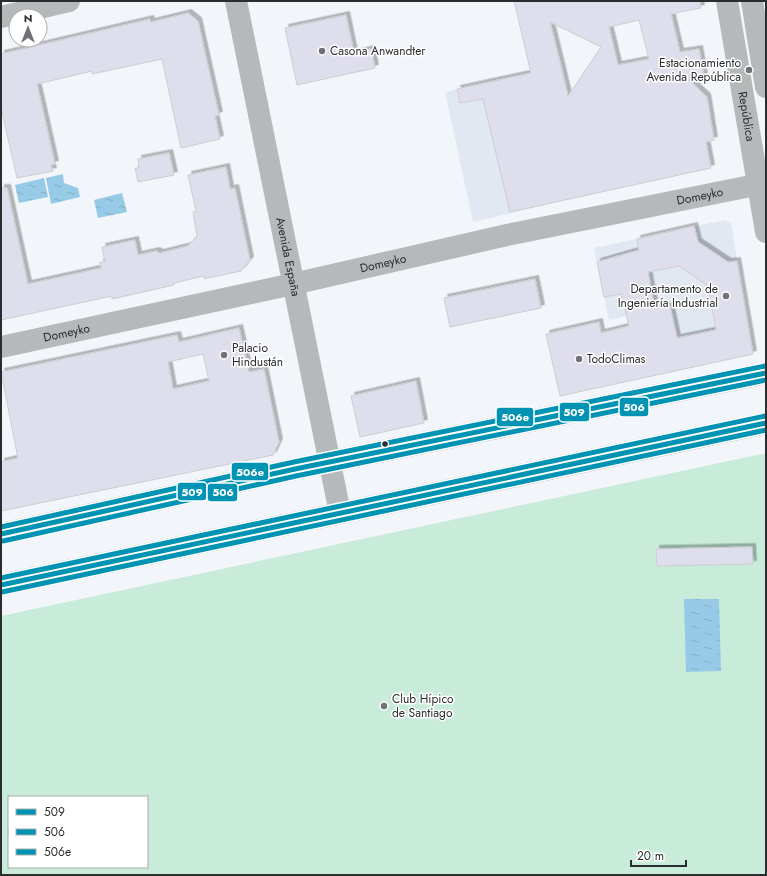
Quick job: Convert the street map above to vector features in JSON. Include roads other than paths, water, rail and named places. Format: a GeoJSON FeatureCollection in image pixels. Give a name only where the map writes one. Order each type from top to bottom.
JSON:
{"type":"FeatureCollection","features":[{"type":"Feature","properties":{"kind":"main road"},"geometry":{"type":"LineString","coordinates":[[1,534],[330,462],[766,373]]}},
{"type":"Feature","properties":{"kind":"main road"},"geometry":{"type":"LineString","coordinates":[[1,586],[766,423]]}},
{"type":"Feature","properties":{"kind":"street"},"geometry":{"type":"LineString","coordinates":[[1,17],[69,1]]}},
{"type":"Feature","properties":{"kind":"street","name":"Avenida España"},"geometry":{"type":"LineString","coordinates":[[236,1],[340,513]]}},
{"type":"Feature","properties":{"kind":"street","name":"República"},"geometry":{"type":"LineString","coordinates":[[727,1],[762,184],[766,232]]}},
{"type":"Feature","properties":{"kind":"street","name":"República"},"geometry":{"type":"LineString","coordinates":[[752,1],[766,87]]}},
{"type":"Feature","properties":{"kind":"street","name":"Domeyko"},"geometry":{"type":"LineString","coordinates":[[1,347],[293,284],[507,235],[762,184]]}},
{"type":"Feature","properties":{"kind":"water"},"geometry":{"type":"Polygon","coordinates":[[[63,174],[64,183],[78,188],[80,197],[51,204],[46,178],[63,174]]]}},
{"type":"Feature","properties":{"kind":"water"},"geometry":{"type":"Polygon","coordinates":[[[44,178],[48,197],[19,203],[15,185],[44,178]]]}},
{"type":"Feature","properties":{"kind":"water"},"geometry":{"type":"Polygon","coordinates":[[[122,193],[127,212],[98,218],[94,200],[122,193]]]}},
{"type":"Feature","properties":{"kind":"water"},"geometry":{"type":"Polygon","coordinates":[[[684,599],[719,599],[721,671],[686,672],[684,599]]]}},
{"type":"Feature","properties":{"kind":"place","name":"Casona Anwandter"},"geometry":{"type":"Point","coordinates":[322,51]}},
{"type":"Feature","properties":{"kind":"place","name":"Estacionamiento Avenida República"},"geometry":{"type":"Point","coordinates":[749,70]}},
{"type":"Feature","properties":{"kind":"place","name":"Departamento de Ingeniería Industrial"},"geometry":{"type":"Point","coordinates":[726,296]}},
{"type":"Feature","properties":{"kind":"place","name":"Palacio Hindustán"},"geometry":{"type":"Point","coordinates":[224,355]}},
{"type":"Feature","properties":{"kind":"place","name":"TodoClimas"},"geometry":{"type":"Point","coordinates":[579,359]}},
{"type":"Feature","properties":{"kind":"place","name":"Club Hípico de Santiago"},"geometry":{"type":"Point","coordinates":[384,706]}}]}
